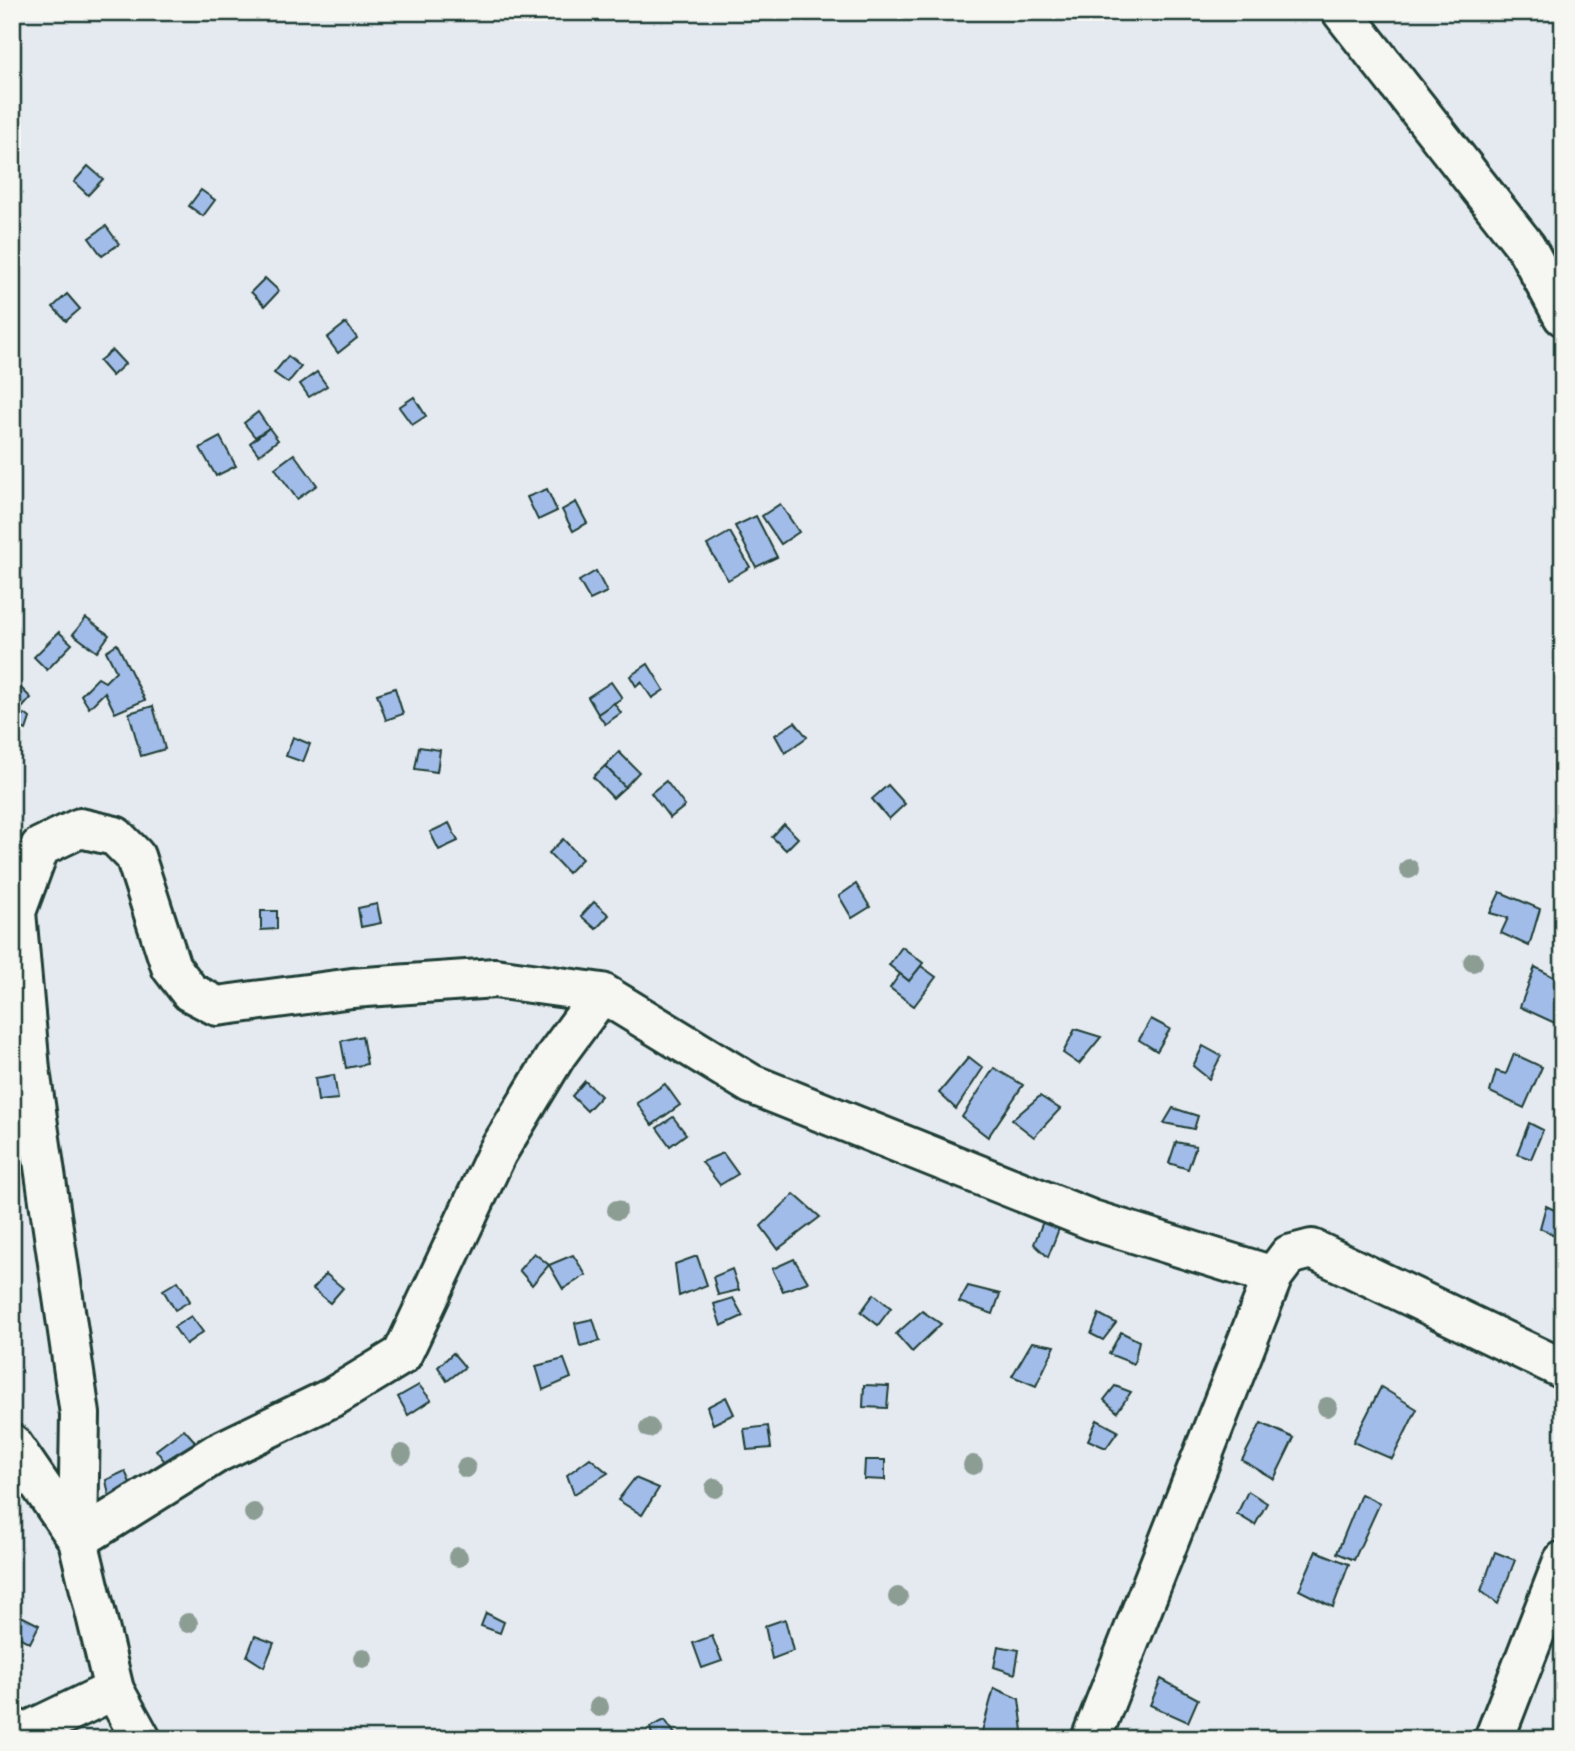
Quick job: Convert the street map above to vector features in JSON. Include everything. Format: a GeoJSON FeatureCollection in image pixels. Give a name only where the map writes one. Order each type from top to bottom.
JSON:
{"type":"FeatureCollection","features":[{"type":"Feature","properties":{"kind":"street"},"geometry":{"type":"LineString","coordinates":[[1342,12],[1526,247],[1563,316]]}},
{"type":"Feature","properties":{"kind":"street"},"geometry":{"type":"LineString","coordinates":[[141,1739],[114,1690],[78,1540],[80,1414],[30,1070],[16,912],[40,847],[80,828],[115,835],[135,856],[171,967],[190,992],[217,1006],[352,988],[495,978],[602,993],[751,1084],[1092,1220],[1273,1276]]}},
{"type":"Feature","properties":{"kind":"street"},"geometry":{"type":"LineString","coordinates":[[78,1540],[217,1453],[333,1397],[402,1354],[497,1153],[557,1054],[602,993]]}},
{"type":"Feature","properties":{"kind":"street"},"geometry":{"type":"LineString","coordinates":[[1091,1739],[1273,1276],[1289,1255],[1312,1249],[1563,1369]]}},
{"type":"Feature","properties":{"kind":"street"},"geometry":{"type":"LineString","coordinates":[[16,1463],[78,1540]]}},
{"type":"Feature","properties":{"kind":"street"},"geometry":{"type":"LineString","coordinates":[[1494,1739],[1563,1561]]}},
{"type":"Feature","properties":{"kind":"street"},"geometry":{"type":"LineString","coordinates":[[22,1736],[114,1690]]}},
{"type":"Feature","properties":{"kind":"building"},"geometry":{"type":"Polygon","coordinates":[[[88,166],[103,179],[88,195],[74,182],[88,166]]]}},
{"type":"Feature","properties":{"kind":"building"},"geometry":{"type":"Polygon","coordinates":[[[201,190],[215,200],[203,216],[189,206],[201,190]]]}},
{"type":"Feature","properties":{"kind":"building"},"geometry":{"type":"Polygon","coordinates":[[[106,226],[119,244],[102,256],[89,238],[106,226]]]}},
{"type":"Feature","properties":{"kind":"building"},"geometry":{"type":"Polygon","coordinates":[[[265,278],[279,291],[265,306],[251,292],[265,278]]]}},
{"type":"Feature","properties":{"kind":"building"},"geometry":{"type":"Polygon","coordinates":[[[67,294],[80,309],[66,321],[53,307],[67,294]]]}},
{"type":"Feature","properties":{"kind":"building"},"geometry":{"type":"Polygon","coordinates":[[[346,323],[357,338],[338,353],[327,338],[346,323]]]}},
{"type":"Feature","properties":{"kind":"building"},"geometry":{"type":"Polygon","coordinates":[[[112,350],[125,364],[112,376],[99,361],[112,350]]]}},
{"type":"Feature","properties":{"kind":"building"},"geometry":{"type":"Polygon","coordinates":[[[288,356],[301,367],[288,383],[274,373],[288,356]]]}},
{"type":"Feature","properties":{"kind":"building"},"geometry":{"type":"Polygon","coordinates":[[[317,372],[327,386],[309,397],[300,384],[317,372]]]}},
{"type":"Feature","properties":{"kind":"building"},"geometry":{"type":"Polygon","coordinates":[[[414,397],[426,416],[412,425],[399,407],[414,397]]]}},
{"type":"Feature","properties":{"kind":"building"},"geometry":{"type":"Polygon","coordinates":[[[258,412],[269,428],[255,437],[244,423],[258,412]]]}},
{"type":"Feature","properties":{"kind":"building"},"geometry":{"type":"Polygon","coordinates":[[[269,428],[278,440],[259,455],[250,443],[269,428]]]}},
{"type":"Feature","properties":{"kind":"building"},"geometry":{"type":"Polygon","coordinates":[[[220,437],[236,466],[216,476],[200,448],[220,437]]]}},
{"type":"Feature","properties":{"kind":"building"},"geometry":{"type":"Polygon","coordinates":[[[294,454],[317,485],[297,499],[275,468],[294,454]]]}},
{"type":"Feature","properties":{"kind":"building"},"geometry":{"type":"Polygon","coordinates":[[[547,489],[557,511],[538,520],[527,497],[547,489]]]}},
{"type":"Feature","properties":{"kind":"building"},"geometry":{"type":"Polygon","coordinates":[[[576,502],[587,523],[573,531],[562,510],[576,502]]]}},
{"type":"Feature","properties":{"kind":"building"},"geometry":{"type":"Polygon","coordinates":[[[780,504],[799,532],[781,544],[762,516],[780,504]]]}},
{"type":"Feature","properties":{"kind":"building"},"geometry":{"type":"Polygon","coordinates":[[[756,516],[777,557],[756,567],[735,526],[756,516]]]}},
{"type":"Feature","properties":{"kind":"building"},"geometry":{"type":"Polygon","coordinates":[[[730,532],[750,567],[728,580],[707,545],[730,532]]]}},
{"type":"Feature","properties":{"kind":"building"},"geometry":{"type":"Polygon","coordinates":[[[596,571],[607,592],[590,600],[579,581],[596,571]]]}},
{"type":"Feature","properties":{"kind":"building"},"geometry":{"type":"Polygon","coordinates":[[[86,618],[109,635],[97,652],[73,634],[86,618]]]}},
{"type":"Feature","properties":{"kind":"building"},"geometry":{"type":"Polygon","coordinates":[[[59,632],[72,644],[47,670],[34,657],[59,632]]]}},
{"type":"Feature","properties":{"kind":"building"},"geometry":{"type":"Polygon","coordinates":[[[117,644],[145,700],[115,713],[105,692],[89,708],[81,695],[98,678],[105,682],[116,671],[106,651],[117,644]]]}},
{"type":"Feature","properties":{"kind":"building"},"geometry":{"type":"Polygon","coordinates":[[[648,664],[664,690],[652,698],[641,682],[636,686],[630,676],[648,664]]]}},
{"type":"Feature","properties":{"kind":"building"},"geometry":{"type":"Polygon","coordinates":[[[611,682],[622,698],[598,714],[588,697],[611,682]]]}},
{"type":"Feature","properties":{"kind":"building"},"geometry":{"type":"Polygon","coordinates":[[[18,685],[31,698],[13,718],[12,691],[18,685]]]}},
{"type":"Feature","properties":{"kind":"building"},"geometry":{"type":"Polygon","coordinates":[[[395,688],[403,714],[386,720],[377,694],[395,688]]]}},
{"type":"Feature","properties":{"kind":"building"},"geometry":{"type":"Polygon","coordinates":[[[614,703],[621,713],[605,724],[598,714],[614,703]]]}},
{"type":"Feature","properties":{"kind":"building"},"geometry":{"type":"Polygon","coordinates":[[[153,706],[165,749],[141,756],[129,713],[153,706]]]}},
{"type":"Feature","properties":{"kind":"building"},"geometry":{"type":"Polygon","coordinates":[[[25,714],[30,718],[26,730],[15,725],[25,714]]]}},
{"type":"Feature","properties":{"kind":"building"},"geometry":{"type":"Polygon","coordinates":[[[795,722],[807,737],[785,753],[775,735],[795,722]]]}},
{"type":"Feature","properties":{"kind":"building"},"geometry":{"type":"Polygon","coordinates":[[[293,737],[310,744],[303,762],[286,756],[293,737]]]}},
{"type":"Feature","properties":{"kind":"building"},"geometry":{"type":"Polygon","coordinates":[[[419,747],[440,750],[437,772],[415,769],[419,747]]]}},
{"type":"Feature","properties":{"kind":"building"},"geometry":{"type":"Polygon","coordinates":[[[619,752],[639,772],[625,787],[605,766],[619,752]]]}},
{"type":"Feature","properties":{"kind":"building"},"geometry":{"type":"Polygon","coordinates":[[[605,766],[625,787],[613,798],[593,777],[605,766]]]}},
{"type":"Feature","properties":{"kind":"building"},"geometry":{"type":"Polygon","coordinates":[[[666,781],[685,806],[670,818],[651,793],[666,781]]]}},
{"type":"Feature","properties":{"kind":"building"},"geometry":{"type":"Polygon","coordinates":[[[888,785],[905,804],[889,819],[872,799],[888,785]]]}},
{"type":"Feature","properties":{"kind":"building"},"geometry":{"type":"Polygon","coordinates":[[[449,823],[458,841],[439,850],[430,832],[449,823]]]}},
{"type":"Feature","properties":{"kind":"building"},"geometry":{"type":"Polygon","coordinates":[[[784,824],[798,838],[786,850],[772,837],[784,824]]]}},
{"type":"Feature","properties":{"kind":"building"},"geometry":{"type":"Polygon","coordinates":[[[563,839],[582,859],[568,873],[549,853],[563,839]]]}},
{"type":"Feature","properties":{"kind":"building"},"geometry":{"type":"Polygon","coordinates":[[[856,884],[870,907],[852,918],[839,896],[856,884]]]}},
{"type":"Feature","properties":{"kind":"building"},"geometry":{"type":"Polygon","coordinates":[[[1500,892],[1540,909],[1529,946],[1501,933],[1508,918],[1490,913],[1500,892]]]}},
{"type":"Feature","properties":{"kind":"building"},"geometry":{"type":"Polygon","coordinates":[[[594,902],[609,915],[596,929],[581,916],[594,902]]]}},
{"type":"Feature","properties":{"kind":"building"},"geometry":{"type":"Polygon","coordinates":[[[377,904],[381,923],[361,927],[358,908],[377,904]]]}},
{"type":"Feature","properties":{"kind":"building"},"geometry":{"type":"Polygon","coordinates":[[[261,911],[277,911],[277,929],[261,930],[261,911]]]}},
{"type":"Feature","properties":{"kind":"building"},"geometry":{"type":"Polygon","coordinates":[[[902,947],[923,963],[909,981],[889,965],[902,947]]]}},
{"type":"Feature","properties":{"kind":"building"},"geometry":{"type":"Polygon","coordinates":[[[921,966],[936,977],[914,1006],[890,988],[900,974],[909,981],[921,966]]]}},
{"type":"Feature","properties":{"kind":"building"},"geometry":{"type":"Polygon","coordinates":[[[1535,967],[1563,982],[1555,1023],[1520,1007],[1535,967]]]}},
{"type":"Feature","properties":{"kind":"building"},"geometry":{"type":"Polygon","coordinates":[[[1151,1019],[1170,1029],[1157,1051],[1139,1040],[1151,1019]]]}},
{"type":"Feature","properties":{"kind":"building"},"geometry":{"type":"Polygon","coordinates":[[[1075,1029],[1101,1037],[1079,1064],[1063,1053],[1075,1029]]]}},
{"type":"Feature","properties":{"kind":"building"},"geometry":{"type":"Polygon","coordinates":[[[362,1036],[367,1064],[346,1068],[341,1041],[362,1036]]]}},
{"type":"Feature","properties":{"kind":"building"},"geometry":{"type":"Polygon","coordinates":[[[1203,1046],[1221,1056],[1209,1079],[1193,1066],[1203,1046]]]}},
{"type":"Feature","properties":{"kind":"building"},"geometry":{"type":"Polygon","coordinates":[[[1514,1054],[1542,1067],[1524,1108],[1490,1092],[1496,1071],[1506,1074],[1514,1054]]]}},
{"type":"Feature","properties":{"kind":"building"},"geometry":{"type":"Polygon","coordinates":[[[969,1057],[983,1068],[956,1109],[939,1093],[969,1057]]]}},
{"type":"Feature","properties":{"kind":"building"},"geometry":{"type":"Polygon","coordinates":[[[994,1068],[1023,1085],[988,1137],[962,1117],[994,1068]]]}},
{"type":"Feature","properties":{"kind":"building"},"geometry":{"type":"Polygon","coordinates":[[[334,1075],[338,1099],[318,1101],[315,1078],[334,1075]]]}},
{"type":"Feature","properties":{"kind":"building"},"geometry":{"type":"Polygon","coordinates":[[[585,1081],[601,1096],[587,1111],[572,1096],[585,1081]]]}},
{"type":"Feature","properties":{"kind":"building"},"geometry":{"type":"Polygon","coordinates":[[[665,1084],[680,1105],[652,1125],[637,1103],[665,1084]]]}},
{"type":"Feature","properties":{"kind":"building"},"geometry":{"type":"Polygon","coordinates":[[[1040,1096],[1060,1109],[1034,1137],[1012,1120],[1040,1096]]]}},
{"type":"Feature","properties":{"kind":"building"},"geometry":{"type":"Polygon","coordinates":[[[1173,1108],[1198,1116],[1194,1129],[1164,1123],[1173,1108]]]}},
{"type":"Feature","properties":{"kind":"building"},"geometry":{"type":"Polygon","coordinates":[[[673,1117],[686,1134],[670,1146],[657,1128],[673,1117]]]}},
{"type":"Feature","properties":{"kind":"building"},"geometry":{"type":"Polygon","coordinates":[[[1529,1123],[1543,1130],[1531,1159],[1517,1154],[1529,1123]]]}},
{"type":"Feature","properties":{"kind":"building"},"geometry":{"type":"Polygon","coordinates":[[[1176,1142],[1196,1146],[1188,1169],[1169,1163],[1176,1142]]]}},
{"type":"Feature","properties":{"kind":"building"},"geometry":{"type":"Polygon","coordinates":[[[723,1153],[738,1174],[720,1185],[702,1162],[723,1153]]]}},
{"type":"Feature","properties":{"kind":"building"},"geometry":{"type":"Polygon","coordinates":[[[794,1194],[820,1217],[778,1249],[761,1226],[794,1194]]]}},
{"type":"Feature","properties":{"kind":"building"},"geometry":{"type":"Polygon","coordinates":[[[1546,1206],[1563,1214],[1563,1240],[1540,1228],[1546,1206]]]}},
{"type":"Feature","properties":{"kind":"building"},"geometry":{"type":"Polygon","coordinates":[[[1044,1219],[1060,1226],[1048,1257],[1034,1244],[1044,1219]]]}},
{"type":"Feature","properties":{"kind":"building"},"geometry":{"type":"Polygon","coordinates":[[[534,1253],[549,1265],[532,1285],[519,1270],[534,1253]]]}},
{"type":"Feature","properties":{"kind":"building"},"geometry":{"type":"Polygon","coordinates":[[[573,1255],[586,1275],[563,1289],[549,1265],[573,1255]]]}},
{"type":"Feature","properties":{"kind":"building"},"geometry":{"type":"Polygon","coordinates":[[[697,1256],[707,1285],[679,1296],[675,1264],[697,1256]]]}},
{"type":"Feature","properties":{"kind":"building"},"geometry":{"type":"Polygon","coordinates":[[[794,1259],[808,1282],[783,1291],[772,1269],[794,1259]]]}},
{"type":"Feature","properties":{"kind":"building"},"geometry":{"type":"Polygon","coordinates":[[[732,1269],[739,1290],[718,1295],[713,1277],[732,1269]]]}},
{"type":"Feature","properties":{"kind":"building"},"geometry":{"type":"Polygon","coordinates":[[[326,1274],[343,1288],[330,1303],[313,1289],[326,1274]]]}},
{"type":"Feature","properties":{"kind":"building"},"geometry":{"type":"Polygon","coordinates":[[[178,1281],[190,1301],[175,1310],[163,1290],[178,1281]]]}},
{"type":"Feature","properties":{"kind":"building"},"geometry":{"type":"Polygon","coordinates":[[[968,1286],[1000,1294],[993,1314],[959,1302],[968,1286]]]}},
{"type":"Feature","properties":{"kind":"building"},"geometry":{"type":"Polygon","coordinates":[[[874,1294],[891,1308],[878,1325],[861,1312],[874,1294]]]}},
{"type":"Feature","properties":{"kind":"building"},"geometry":{"type":"Polygon","coordinates":[[[733,1298],[743,1316],[721,1326],[714,1304],[733,1298]]]}},
{"type":"Feature","properties":{"kind":"building"},"geometry":{"type":"Polygon","coordinates":[[[922,1311],[941,1324],[912,1352],[896,1334],[922,1311]]]}},
{"type":"Feature","properties":{"kind":"building"},"geometry":{"type":"Polygon","coordinates":[[[1099,1314],[1116,1323],[1103,1340],[1091,1334],[1099,1314]]]}},
{"type":"Feature","properties":{"kind":"building"},"geometry":{"type":"Polygon","coordinates":[[[191,1316],[203,1332],[186,1344],[174,1327],[191,1316]]]}},
{"type":"Feature","properties":{"kind":"building"},"geometry":{"type":"Polygon","coordinates":[[[593,1319],[600,1341],[580,1346],[575,1323],[593,1319]]]}},
{"type":"Feature","properties":{"kind":"building"},"geometry":{"type":"Polygon","coordinates":[[[1121,1332],[1139,1341],[1134,1364],[1109,1354],[1121,1332]]]}},
{"type":"Feature","properties":{"kind":"building"},"geometry":{"type":"Polygon","coordinates":[[[1032,1342],[1055,1346],[1036,1386],[1012,1376],[1032,1342]]]}},
{"type":"Feature","properties":{"kind":"building"},"geometry":{"type":"Polygon","coordinates":[[[453,1353],[465,1367],[447,1381],[438,1367],[453,1353]]]}},
{"type":"Feature","properties":{"kind":"building"},"geometry":{"type":"Polygon","coordinates":[[[564,1359],[571,1378],[543,1390],[536,1366],[564,1359]]]}},
{"type":"Feature","properties":{"kind":"building"},"geometry":{"type":"Polygon","coordinates":[[[419,1385],[431,1400],[408,1415],[398,1397],[419,1385]]]}},
{"type":"Feature","properties":{"kind":"building"},"geometry":{"type":"Polygon","coordinates":[[[864,1385],[889,1386],[887,1408],[863,1407],[864,1385]]]}},
{"type":"Feature","properties":{"kind":"building"},"geometry":{"type":"Polygon","coordinates":[[[1115,1386],[1131,1392],[1117,1412],[1104,1400],[1115,1386]]]}},
{"type":"Feature","properties":{"kind":"building"},"geometry":{"type":"Polygon","coordinates":[[[1381,1387],[1417,1409],[1392,1459],[1353,1442],[1381,1387]]]}},
{"type":"Feature","properties":{"kind":"building"},"geometry":{"type":"Polygon","coordinates":[[[726,1397],[734,1414],[713,1424],[707,1407],[726,1397]]]}},
{"type":"Feature","properties":{"kind":"building"},"geometry":{"type":"Polygon","coordinates":[[[1097,1420],[1118,1431],[1106,1448],[1088,1440],[1097,1420]]]}},
{"type":"Feature","properties":{"kind":"building"},"geometry":{"type":"Polygon","coordinates":[[[1261,1423],[1294,1438],[1274,1479],[1242,1460],[1261,1423]]]}},
{"type":"Feature","properties":{"kind":"building"},"geometry":{"type":"Polygon","coordinates":[[[768,1426],[771,1448],[747,1450],[744,1429],[768,1426]]]}},
{"type":"Feature","properties":{"kind":"building"},"geometry":{"type":"Polygon","coordinates":[[[184,1429],[200,1447],[169,1467],[156,1450],[184,1429]]]}},
{"type":"Feature","properties":{"kind":"building"},"geometry":{"type":"Polygon","coordinates":[[[590,1458],[608,1473],[574,1494],[567,1475],[590,1458]]]}},
{"type":"Feature","properties":{"kind":"building"},"geometry":{"type":"Polygon","coordinates":[[[865,1460],[885,1460],[885,1480],[864,1479],[865,1460]]]}},
{"type":"Feature","properties":{"kind":"building"},"geometry":{"type":"Polygon","coordinates":[[[125,1471],[134,1492],[110,1501],[106,1480],[125,1471]]]}},
{"type":"Feature","properties":{"kind":"building"},"geometry":{"type":"Polygon","coordinates":[[[635,1478],[659,1488],[642,1515],[618,1500],[635,1478]]]}},
{"type":"Feature","properties":{"kind":"building"},"geometry":{"type":"Polygon","coordinates":[[[1248,1491],[1267,1503],[1255,1525],[1237,1514],[1248,1491]]]}},
{"type":"Feature","properties":{"kind":"building"},"geometry":{"type":"Polygon","coordinates":[[[1361,1494],[1380,1503],[1354,1560],[1337,1553],[1361,1494]]]}},
{"type":"Feature","properties":{"kind":"building"},"geometry":{"type":"Polygon","coordinates":[[[1316,1551],[1349,1564],[1333,1607],[1299,1590],[1316,1551]]]}},
{"type":"Feature","properties":{"kind":"building"},"geometry":{"type":"Polygon","coordinates":[[[1495,1552],[1515,1560],[1498,1604],[1481,1591],[1495,1552]]]}},
{"type":"Feature","properties":{"kind":"building"},"geometry":{"type":"Polygon","coordinates":[[[486,1613],[504,1622],[500,1633],[481,1626],[486,1613]]]}},
{"type":"Feature","properties":{"kind":"building"},"geometry":{"type":"Polygon","coordinates":[[[21,1616],[39,1625],[30,1643],[13,1634],[21,1616]]]}},
{"type":"Feature","properties":{"kind":"building"},"geometry":{"type":"Polygon","coordinates":[[[785,1619],[793,1651],[772,1659],[765,1626],[785,1619]]]}},
{"type":"Feature","properties":{"kind":"building"},"geometry":{"type":"Polygon","coordinates":[[[255,1636],[274,1643],[264,1667],[247,1656],[255,1636]]]}},
{"type":"Feature","properties":{"kind":"building"},"geometry":{"type":"Polygon","coordinates":[[[712,1636],[722,1661],[702,1668],[693,1643],[712,1636]]]}},
{"type":"Feature","properties":{"kind":"building"},"geometry":{"type":"Polygon","coordinates":[[[998,1646],[1019,1650],[1015,1674],[994,1667],[998,1646]]]}},
{"type":"Feature","properties":{"kind":"building"},"geometry":{"type":"Polygon","coordinates":[[[1161,1679],[1198,1699],[1188,1722],[1150,1705],[1161,1679]]]}},
{"type":"Feature","properties":{"kind":"building"},"geometry":{"type":"Polygon","coordinates":[[[994,1688],[1019,1699],[1024,1739],[990,1739],[981,1735],[994,1688]]]}},
{"type":"Feature","properties":{"kind":"building"},"geometry":{"type":"Polygon","coordinates":[[[665,1720],[677,1737],[653,1739],[650,1727],[665,1720]]]}}]}
